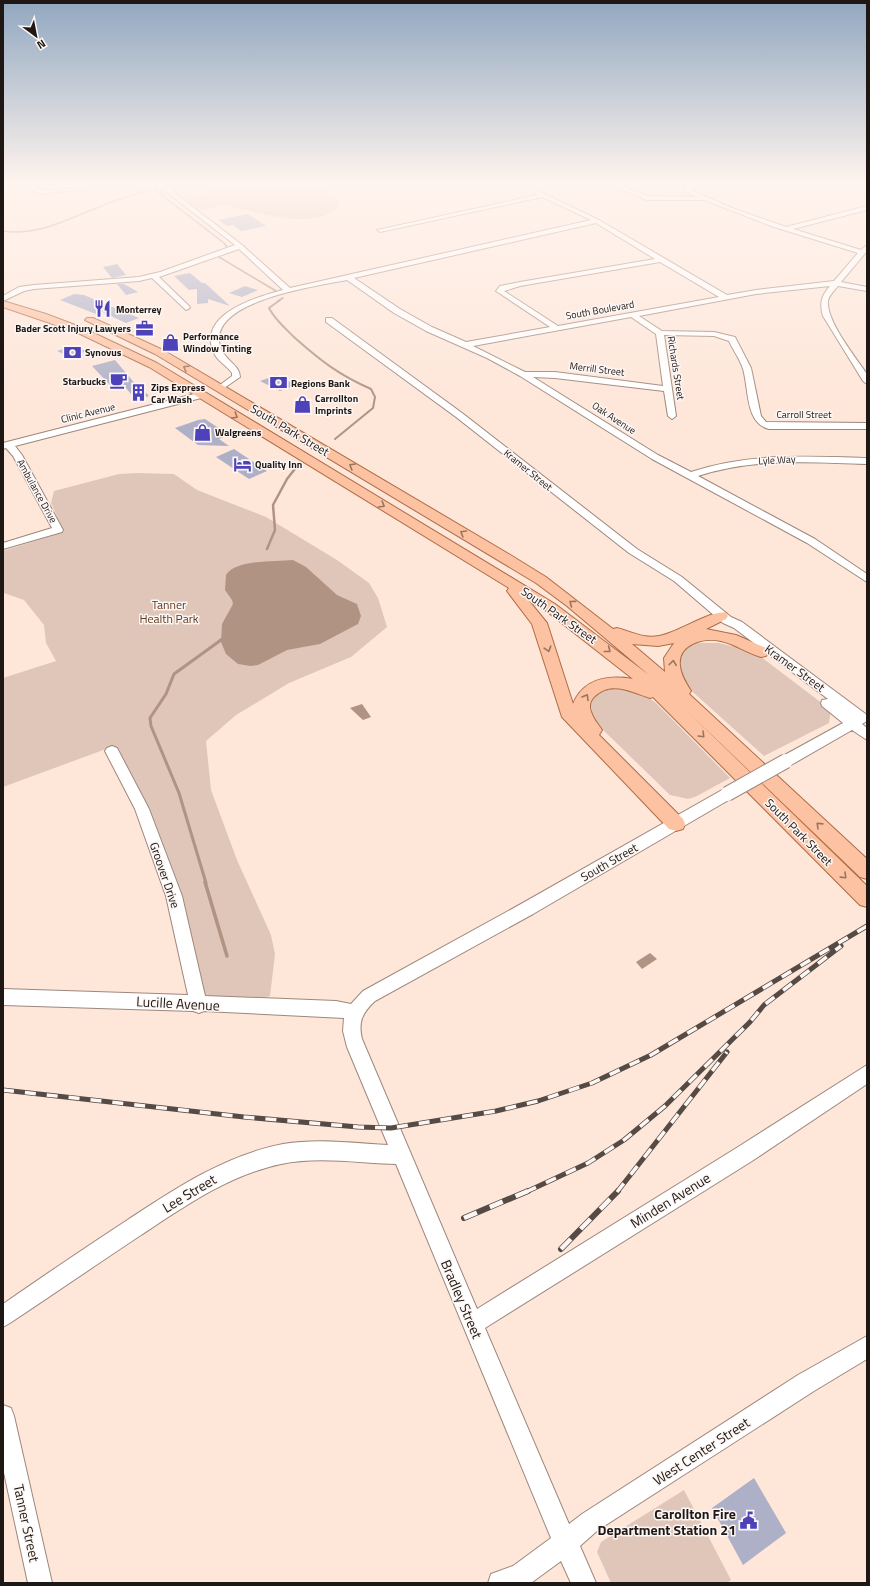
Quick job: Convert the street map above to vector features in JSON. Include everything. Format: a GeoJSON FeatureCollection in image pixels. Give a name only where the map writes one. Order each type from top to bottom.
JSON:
{"type":"FeatureCollection","features":[{"type":"Feature","properties":{"kind":"main road"},"geometry":{"type":"LineString","coordinates":[[4,298],[23,298]]}},
{"type":"Feature","properties":{"kind":"main road"},"geometry":{"type":"LineString","coordinates":[[4,298],[78,319],[90,320]]}},
{"type":"Feature","properties":{"kind":"main road"},"geometry":{"type":"LineString","coordinates":[[4,298],[108,341],[155,366],[170,369],[211,392]]}},
{"type":"Feature","properties":{"kind":"main road"},"geometry":{"type":"LineString","coordinates":[[79,316],[137,340],[211,392]]}},
{"type":"Feature","properties":{"kind":"main road","name":"South Park Street"},"geometry":{"type":"LineString","coordinates":[[211,392],[254,414],[273,419],[542,580],[603,627],[737,747],[867,871]]}},
{"type":"Feature","properties":{"kind":"main road","name":"South Park Street"},"geometry":{"type":"LineString","coordinates":[[211,392],[364,494],[495,572],[584,631],[622,661],[674,708],[867,899]]}},
{"type":"Feature","properties":{"kind":"main road"},"geometry":{"type":"LineString","coordinates":[[364,494],[383,484]]}},
{"type":"Feature","properties":{"kind":"main road"},"geometry":{"type":"LineString","coordinates":[[495,572],[520,598],[539,622],[568,713],[681,821]]}},
{"type":"Feature","properties":{"kind":"main road"},"geometry":{"type":"LineString","coordinates":[[603,627],[631,640],[652,643],[664,641],[724,618]]}},
{"type":"Feature","properties":{"kind":"main road"},"geometry":{"type":"LineString","coordinates":[[694,709],[674,677],[672,662],[679,647],[724,618]]}},
{"type":"Feature","properties":{"kind":"main road"},"geometry":{"type":"LineString","coordinates":[[698,635],[729,639],[761,652]]}},
{"type":"Feature","properties":{"kind":"main road"},"geometry":{"type":"LineString","coordinates":[[674,708],[642,687],[632,683],[614,681],[600,684],[589,691],[582,706],[585,718],[592,728],[681,821]]}},
{"type":"Feature","properties":{"kind":"street"},"geometry":{"type":"LineString","coordinates":[[4,298],[22,289],[34,287],[116,282],[154,276],[206,258]]}},
{"type":"Feature","properties":{"kind":"street"},"geometry":{"type":"LineString","coordinates":[[253,258],[288,291]]}},
{"type":"Feature","properties":{"kind":"street"},"geometry":{"type":"LineString","coordinates":[[211,392],[236,378],[236,373],[217,352],[215,334],[219,324],[243,305],[267,296],[432,258]]}},
{"type":"Feature","properties":{"kind":"street"},"geometry":{"type":"LineString","coordinates":[[658,258],[725,297]]}},
{"type":"Feature","properties":{"kind":"street"},"geometry":{"type":"LineString","coordinates":[[856,258],[824,299],[826,315],[867,381]]}},
{"type":"Feature","properties":{"kind":"street"},"geometry":{"type":"LineString","coordinates":[[557,328],[500,291],[503,288],[661,260]]}},
{"type":"Feature","properties":{"kind":"street"},"geometry":{"type":"LineString","coordinates":[[154,276],[186,308]]}},
{"type":"Feature","properties":{"kind":"street","name":"Oak Avenue"},"geometry":{"type":"LineString","coordinates":[[348,277],[397,311],[463,346],[490,356],[523,374],[655,457],[811,542],[867,579]]}},
{"type":"Feature","properties":{"kind":"street","name":"South Boulevard"},"geometry":{"type":"LineString","coordinates":[[463,346],[725,297],[793,287],[835,283],[867,289]]}},
{"type":"Feature","properties":{"kind":"street","name":"Richards Street"},"geometry":{"type":"LineString","coordinates":[[631,314],[660,333],[672,416]]}},
{"type":"Feature","properties":{"kind":"street","name":"Kramer Street"},"geometry":{"type":"LineString","coordinates":[[329,320],[459,415],[567,502],[621,542],[678,579],[724,618],[738,625],[861,719]]}},
{"type":"Feature","properties":{"kind":"street","name":"Carroll Street"},"geometry":{"type":"LineString","coordinates":[[660,333],[714,334],[732,338],[747,368],[757,417],[763,424],[769,426],[867,426]]}},
{"type":"Feature","properties":{"kind":"street","name":"Merrill Street"},"geometry":{"type":"LineString","coordinates":[[523,374],[555,375],[668,389]]}},
{"type":"Feature","properties":{"kind":"street","name":"Clinic Avenue"},"geometry":{"type":"LineString","coordinates":[[6,446],[211,392]]}},
{"type":"Feature","properties":{"kind":"street","name":"Ambulance Drive"},"geometry":{"type":"LineString","coordinates":[[3,546],[58,530],[17,455],[6,446]]}},
{"type":"Feature","properties":{"kind":"street","name":"Lyle Way"},"geometry":{"type":"LineString","coordinates":[[689,476],[720,467],[769,460],[867,460]]}},
{"type":"Feature","properties":{"kind":"street","name":"Kramer Street"},"geometry":{"type":"LineString","coordinates":[[724,618],[731,628],[761,652],[861,719]]}},
{"type":"Feature","properties":{"kind":"street"},"geometry":{"type":"LineString","coordinates":[[861,719],[867,735]]}},
{"type":"Feature","properties":{"kind":"street","name":"South Street"},"geometry":{"type":"LineString","coordinates":[[354,1012],[370,996],[527,909],[861,719]]}},
{"type":"Feature","properties":{"kind":"street","name":"Groover Drive"},"geometry":{"type":"LineString","coordinates":[[112,752],[142,809],[174,896],[199,1005]]}},
{"type":"Feature","properties":{"kind":"street","name":"Lucille Avenue"},"geometry":{"type":"LineString","coordinates":[[3,997],[106,999],[199,1005],[321,1009],[354,1012]]}},
{"type":"Feature","properties":{"kind":"street","name":"Bradley Street"},"geometry":{"type":"LineString","coordinates":[[354,1012],[351,1028],[353,1041],[472,1324],[584,1583]]}},
{"type":"Feature","properties":{"kind":"street","name":"Minden Avenue"},"geometry":{"type":"LineString","coordinates":[[472,1324],[745,1154],[867,1074]]}},
{"type":"Feature","properties":{"kind":"street","name":"Lee Street"},"geometry":{"type":"LineString","coordinates":[[3,1316],[84,1260],[197,1187],[239,1166],[261,1158],[304,1150],[402,1155]]}},
{"type":"Feature","properties":{"kind":"street","name":"West Center Street"},"geometry":{"type":"LineString","coordinates":[[500,1583],[520,1576],[540,1563],[590,1522],[806,1383],[867,1347]]}},
{"type":"Feature","properties":{"kind":"street","name":"Tanner Street"},"geometry":{"type":"LineString","coordinates":[[3,1416],[40,1583]]}},
{"type":"Feature","properties":{"kind":"green space","name":"Tanner Health Park"},"geometry":{"type":"Polygon","coordinates":[[[119,474],[174,474],[197,490],[266,517],[337,560],[369,583],[378,598],[387,627],[351,657],[289,683],[236,715],[206,741],[211,790],[237,860],[271,935],[275,954],[270,996],[255,1001],[199,1005],[174,896],[127,779],[106,749],[3,787],[3,678],[56,661],[46,643],[44,625],[24,600],[4,593],[3,551],[64,532],[51,503],[54,491],[119,474]]]}},
{"type":"Feature","properties":{"kind":"green space"},"geometry":{"type":"Polygon","coordinates":[[[697,643],[719,643],[753,651],[831,710],[829,723],[764,756],[685,685],[678,671],[677,660],[683,651],[697,643]]]}},
{"type":"Feature","properties":{"kind":"green space"},"geometry":{"type":"Polygon","coordinates":[[[614,686],[644,694],[657,704],[730,778],[695,797],[688,799],[670,795],[594,720],[590,702],[602,690],[614,686]]]}},
{"type":"Feature","properties":{"kind":"green space"},"geometry":{"type":"Polygon","coordinates":[[[684,1490],[731,1580],[727,1583],[611,1583],[597,1552],[601,1542],[684,1490]]]}},
{"type":"Feature","properties":{"kind":"shaded area"},"geometry":{"type":"Polygon","coordinates":[[[293,560],[306,567],[337,595],[357,604],[361,616],[358,624],[320,644],[287,650],[258,665],[251,666],[238,664],[226,654],[221,642],[222,624],[233,604],[225,590],[226,575],[238,566],[257,562],[293,560]]]}},
{"type":"Feature","properties":{"kind":"shaded area"},"geometry":{"type":"Polygon","coordinates":[[[362,704],[371,717],[363,720],[350,708],[362,704]]]}},
{"type":"Feature","properties":{"kind":"shaded area"},"geometry":{"type":"Polygon","coordinates":[[[650,953],[657,959],[642,969],[636,962],[650,953]]]}},
{"type":"Feature","properties":{"kind":"building"},"geometry":{"type":"Polygon","coordinates":[[[117,264],[126,275],[112,278],[103,267],[117,264]]]}},
{"type":"Feature","properties":{"kind":"building"},"geometry":{"type":"Polygon","coordinates":[[[190,273],[202,283],[205,283],[230,306],[208,299],[208,303],[197,304],[197,289],[189,290],[174,276],[190,273]]]}},
{"type":"Feature","properties":{"kind":"building"},"geometry":{"type":"Polygon","coordinates":[[[117,284],[124,284],[138,292],[126,295],[117,284]]]}},
{"type":"Feature","properties":{"kind":"building"},"geometry":{"type":"Polygon","coordinates":[[[245,286],[258,290],[242,297],[229,293],[245,286]]]}},
{"type":"Feature","properties":{"kind":"building"},"geometry":{"type":"Polygon","coordinates":[[[74,294],[84,295],[139,318],[126,323],[102,312],[96,314],[60,300],[74,294]]]}},
{"type":"Feature","properties":{"kind":"building","name":"Synovus"},"geometry":{"type":"Polygon","coordinates":[[[72,346],[86,351],[72,358],[57,351],[72,346]]]}},
{"type":"Feature","properties":{"kind":"building"},"geometry":{"type":"Polygon","coordinates":[[[115,360],[137,386],[140,386],[149,396],[136,400],[121,382],[110,385],[92,366],[115,360]]]}},
{"type":"Feature","properties":{"kind":"building","name":"Regions Bank"},"geometry":{"type":"Polygon","coordinates":[[[277,375],[296,385],[280,391],[260,381],[277,375]]]}},
{"type":"Feature","properties":{"kind":"building","name":"Walgreens"},"geometry":{"type":"Polygon","coordinates":[[[205,419],[229,435],[219,439],[229,446],[198,445],[175,428],[205,419]]]}},
{"type":"Feature","properties":{"kind":"building","name":"Quality Inn"},"geometry":{"type":"Polygon","coordinates":[[[234,449],[267,471],[249,479],[216,457],[234,449]]]}},
{"type":"Feature","properties":{"kind":"building","name":"Carollton Fire Department Station 21"},"geometry":{"type":"Polygon","coordinates":[[[754,1478],[786,1533],[743,1565],[712,1508],[754,1478]]]}},
{"type":"Feature","properties":{"kind":"waterway"},"geometry":{"type":"LineString","coordinates":[[221,258],[276,291]]}},
{"type":"Feature","properties":{"kind":"waterway"},"geometry":{"type":"LineString","coordinates":[[278,301],[283,298]]}},
{"type":"Feature","properties":{"kind":"waterway"},"geometry":{"type":"LineString","coordinates":[[280,300],[269,308],[280,324],[322,361],[349,378],[371,389],[375,397],[373,408],[335,439]]}},
{"type":"Feature","properties":{"kind":"waterway"},"geometry":{"type":"LineString","coordinates":[[267,549],[275,530],[273,505],[287,479],[298,465]]}},
{"type":"Feature","properties":{"kind":"waterway"},"geometry":{"type":"LineString","coordinates":[[219,641],[223,638]]}},
{"type":"Feature","properties":{"kind":"waterway"},"geometry":{"type":"LineString","coordinates":[[206,883],[179,793],[151,726],[150,718],[166,694],[174,674],[221,640]]}},
{"type":"Feature","properties":{"kind":"waterway"},"geometry":{"type":"LineString","coordinates":[[205,882],[227,956]]}},
{"type":"Feature","properties":{"kind":"railway"},"geometry":{"type":"LineString","coordinates":[[3,1090],[244,1117],[358,1127],[391,1128],[496,1111],[538,1101],[592,1083],[651,1055],[867,926]]}},
{"type":"Feature","properties":{"kind":"railway"},"geometry":{"type":"LineString","coordinates":[[526,1192],[588,1163],[624,1140],[665,1106],[750,1022],[764,1005],[841,946]]}},
{"type":"Feature","properties":{"kind":"railway"},"geometry":{"type":"LineString","coordinates":[[617,1192],[727,1052]]}},
{"type":"Feature","properties":{"kind":"railway"},"geometry":{"type":"LineString","coordinates":[[464,1218],[528,1191]]}},
{"type":"Feature","properties":{"kind":"railway"},"geometry":{"type":"LineString","coordinates":[[561,1249],[618,1191]]}},
{"type":"Feature","properties":{"kind":"place","name":"Monterrey"},"geometry":{"type":"Point","coordinates":[103,309]}},
{"type":"Feature","properties":{"kind":"place","name":"Bader Scott Injury Lawyers"},"geometry":{"type":"Point","coordinates":[144,328]}},
{"type":"Feature","properties":{"kind":"place","name":"Performance Window Tinting"},"geometry":{"type":"Point","coordinates":[170,342]}},
{"type":"Feature","properties":{"kind":"place","name":"Synovus"},"geometry":{"type":"Point","coordinates":[72,352]}},
{"type":"Feature","properties":{"kind":"place","name":"Starbucks"},"geometry":{"type":"Point","coordinates":[119,381]}},
{"type":"Feature","properties":{"kind":"place","name":"Regions Bank"},"geometry":{"type":"Point","coordinates":[278,383]}},
{"type":"Feature","properties":{"kind":"place","name":"Zips Express Car Wash"},"geometry":{"type":"Point","coordinates":[138,393]}},
{"type":"Feature","properties":{"kind":"place","name":"Carrollton Imprints"},"geometry":{"type":"Point","coordinates":[302,404]}},
{"type":"Feature","properties":{"kind":"place","name":"Walgreens"},"geometry":{"type":"Point","coordinates":[202,432]}},
{"type":"Feature","properties":{"kind":"place","name":"Quality Inn"},"geometry":{"type":"Point","coordinates":[242,464]}},
{"type":"Feature","properties":{"kind":"place","name":"Carollton Fire Department Station 21"},"geometry":{"type":"Point","coordinates":[749,1521]}}]}
